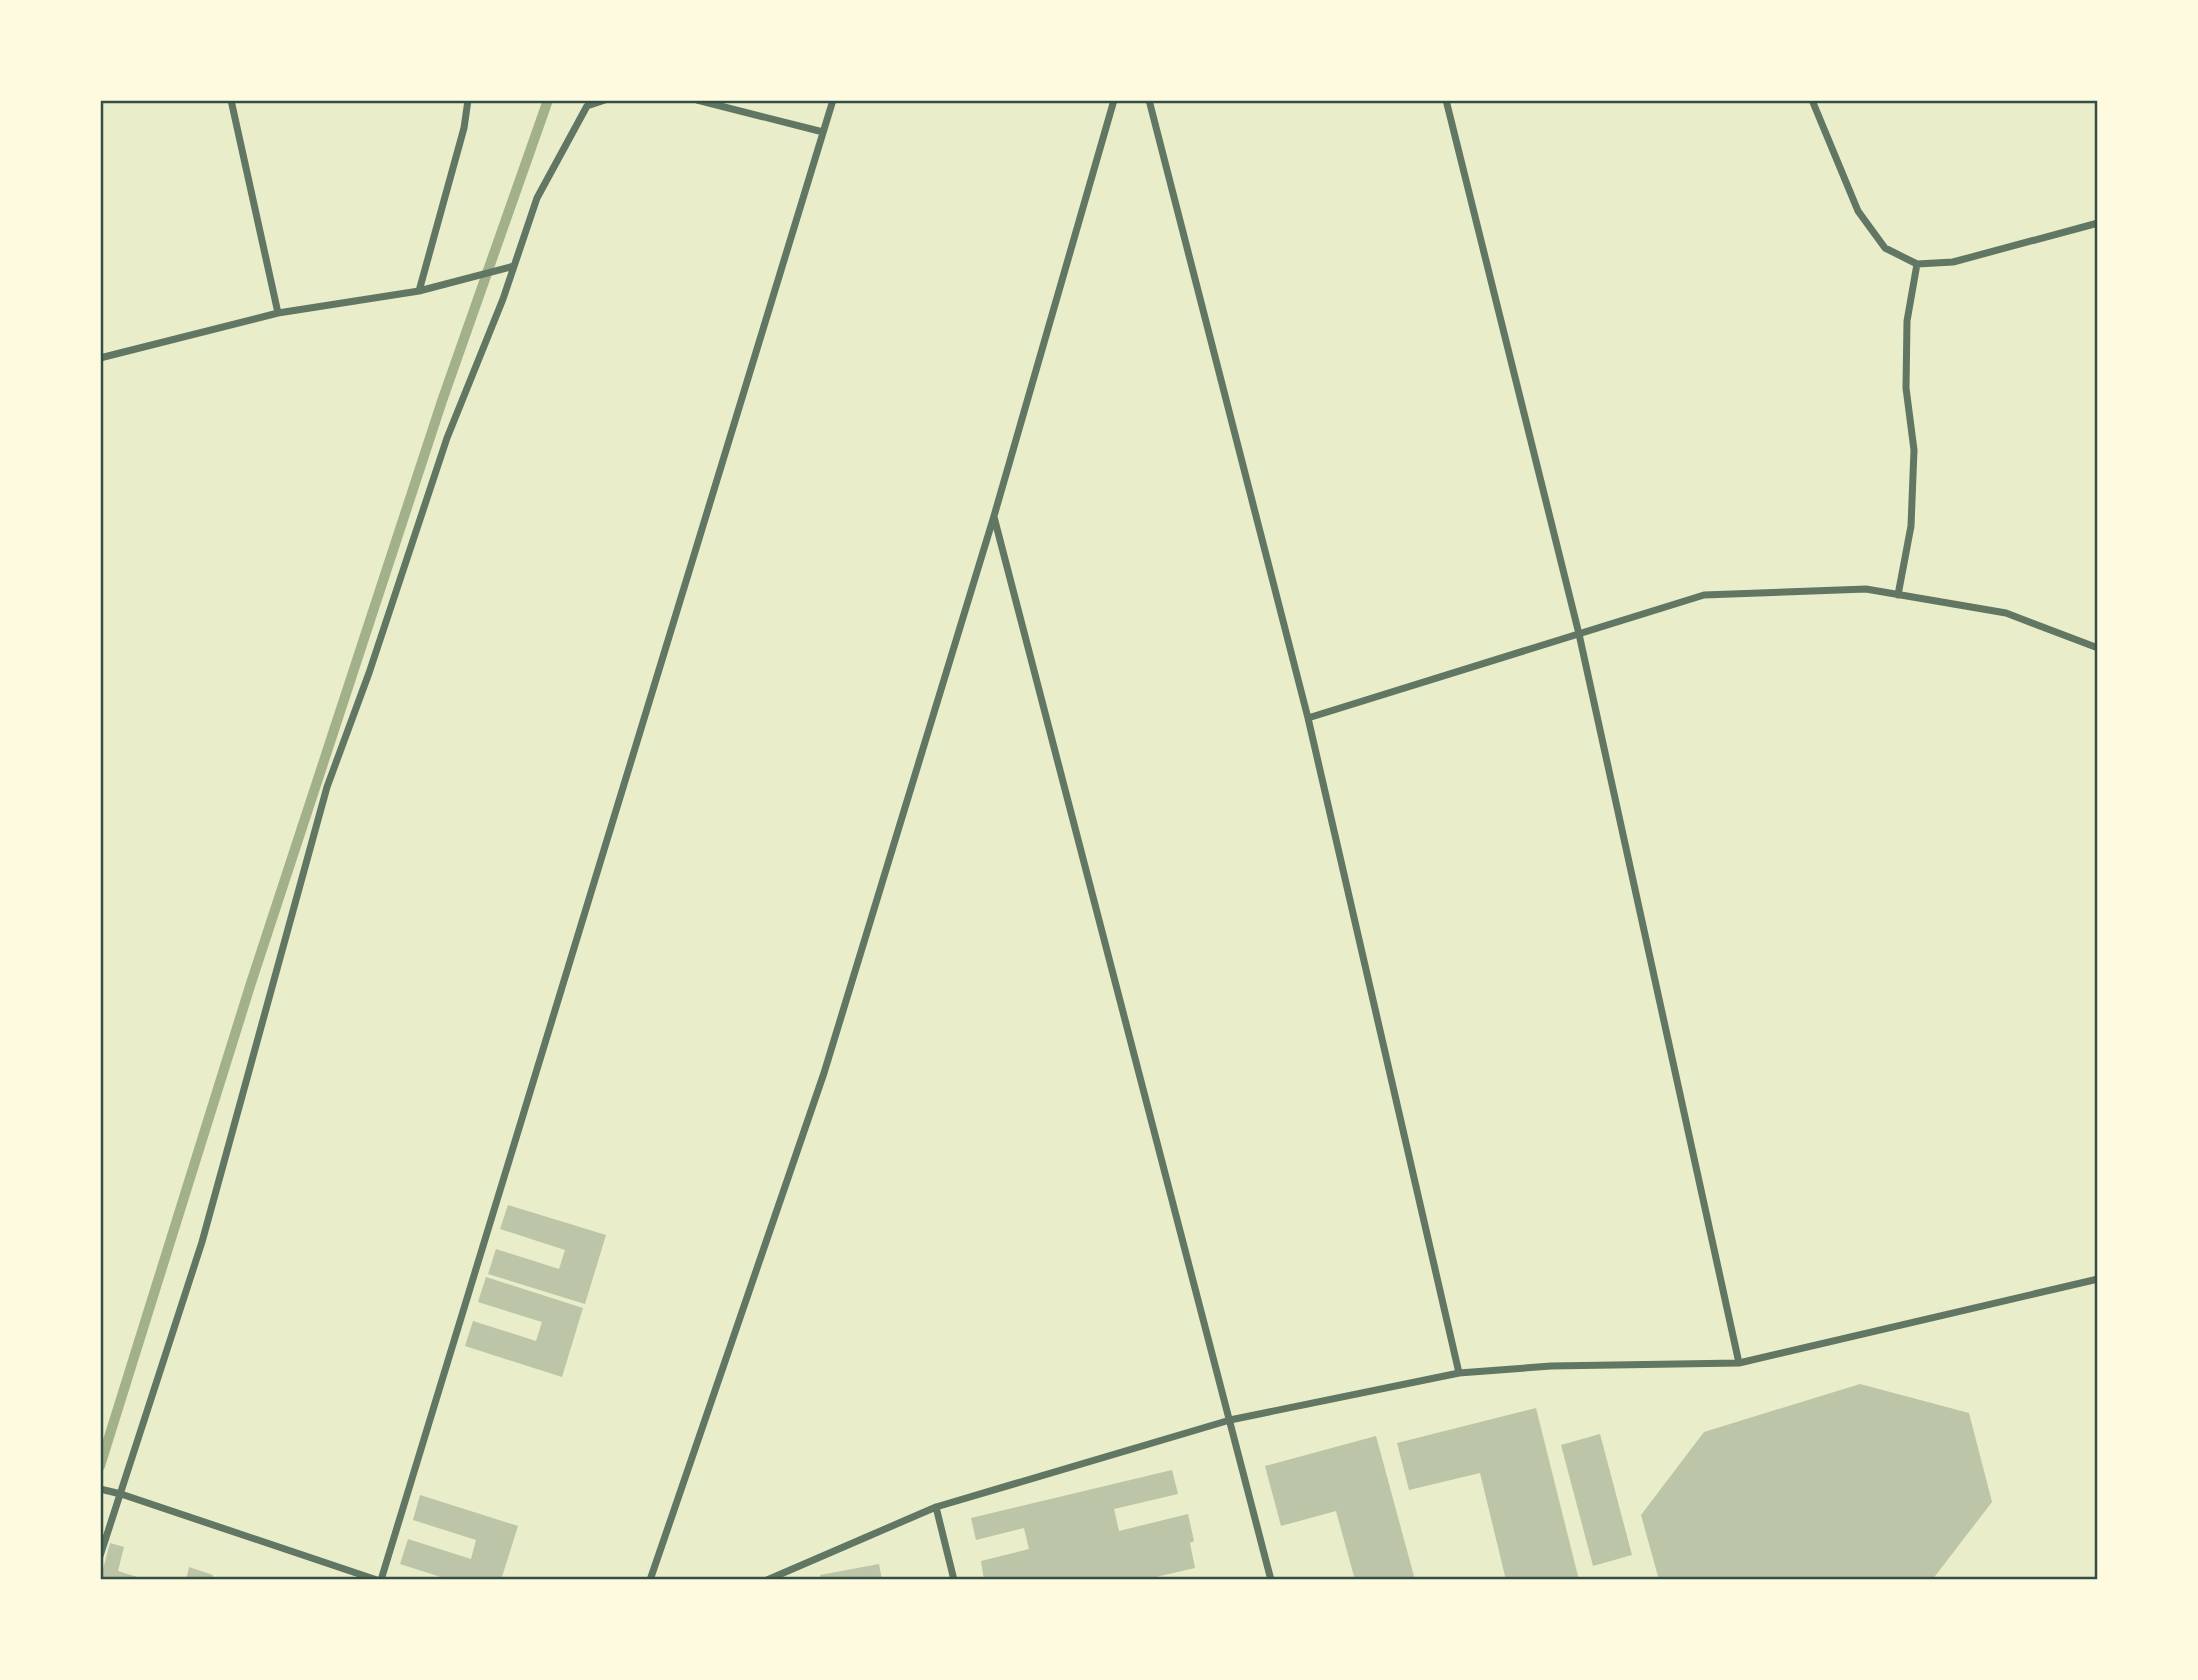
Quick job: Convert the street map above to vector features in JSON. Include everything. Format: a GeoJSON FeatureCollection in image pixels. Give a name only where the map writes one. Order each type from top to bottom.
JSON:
{"type":"FeatureCollection","features":[{"type":"Feature","properties":{"kind":"street"},"geometry":{"type":"LineString","coordinates":[[231,100],[278,313]]}},
{"type":"Feature","properties":{"kind":"street"},"geometry":{"type":"LineString","coordinates":[[419,291],[464,128],[468,100]]}},
{"type":"Feature","properties":{"kind":"street"},"geometry":{"type":"LineString","coordinates":[[100,1556],[117,1493],[202,1242],[327,787],[369,673],[447,438],[503,299],[537,198],[586,106],[605,100]]}},
{"type":"Feature","properties":{"kind":"street"},"geometry":{"type":"LineString","coordinates":[[697,100],[823,132]]}},
{"type":"Feature","properties":{"kind":"street"},"geometry":{"type":"LineString","coordinates":[[100,1489],[379,1580],[833,100]]}},
{"type":"Feature","properties":{"kind":"street"},"geometry":{"type":"LineString","coordinates":[[650,1580],[824,1073],[994,516],[1114,100]]}},
{"type":"Feature","properties":{"kind":"street"},"geometry":{"type":"LineString","coordinates":[[1149,100],[1308,718],[1459,1373]]}},
{"type":"Feature","properties":{"kind":"street"},"geometry":{"type":"LineString","coordinates":[[1446,100],[1579,634],[1739,1363]]}},
{"type":"Feature","properties":{"kind":"street"},"geometry":{"type":"LineString","coordinates":[[1812,100],[1858,211],[1885,248],[1917,264],[1954,262],[2098,223]]}},
{"type":"Feature","properties":{"kind":"street"},"geometry":{"type":"LineString","coordinates":[[1898,595],[1910,526],[1914,450],[1906,388],[1907,321],[1917,264]]}},
{"type":"Feature","properties":{"kind":"street"},"geometry":{"type":"LineString","coordinates":[[100,358],[278,313],[419,291],[514,266]]}},
{"type":"Feature","properties":{"kind":"street"},"geometry":{"type":"LineString","coordinates":[[994,516],[1271,1580]]}},
{"type":"Feature","properties":{"kind":"street"},"geometry":{"type":"LineString","coordinates":[[1308,718],[1704,595],[1866,589],[2006,613],[2098,648]]}},
{"type":"Feature","properties":{"kind":"street"},"geometry":{"type":"LineString","coordinates":[[767,1580],[936,1507],[1230,1420],[1459,1373],[1552,1366],[1739,1363],[2098,1279]]}},
{"type":"Feature","properties":{"kind":"street"},"geometry":{"type":"LineString","coordinates":[[936,1507],[954,1580]]}},
{"type":"Feature","properties":{"kind":"building"},"geometry":{"type":"Polygon","coordinates":[[[508,1205],[606,1235],[585,1304],[488,1274],[496,1249],[559,1269],[565,1250],[500,1229],[508,1205]]]}},
{"type":"Feature","properties":{"kind":"building"},"geometry":{"type":"Polygon","coordinates":[[[486,1277],[583,1308],[562,1377],[465,1346],[473,1321],[536,1341],[542,1322],[478,1302],[486,1277]]]}},
{"type":"Feature","properties":{"kind":"building"},"geometry":{"type":"Polygon","coordinates":[[[1860,1384],[1969,1413],[1992,1502],[1932,1580],[1659,1580],[1641,1515],[1704,1432],[1860,1384]]]}},
{"type":"Feature","properties":{"kind":"building"},"geometry":{"type":"Polygon","coordinates":[[[1536,1408],[1579,1580],[1506,1580],[1480,1473],[1409,1490],[1397,1443],[1536,1408]]]}},
{"type":"Feature","properties":{"kind":"building"},"geometry":{"type":"Polygon","coordinates":[[[1600,1434],[1632,1555],[1593,1566],[1561,1445],[1600,1434]]]}},
{"type":"Feature","properties":{"kind":"building"},"geometry":{"type":"Polygon","coordinates":[[[1376,1436],[1415,1580],[1355,1580],[1336,1511],[1281,1526],[1265,1466],[1376,1436]]]}},
{"type":"Feature","properties":{"kind":"building"},"geometry":{"type":"Polygon","coordinates":[[[1172,1470],[1178,1494],[1114,1509],[1119,1531],[1188,1514],[1194,1541],[1190,1543],[1195,1568],[1143,1580],[984,1580],[981,1561],[1029,1549],[1024,1528],[976,1540],[971,1518],[1172,1470]]]}},
{"type":"Feature","properties":{"kind":"building"},"geometry":{"type":"Polygon","coordinates":[[[420,1495],[518,1526],[501,1580],[450,1580],[400,1564],[408,1539],[471,1559],[476,1540],[413,1520],[420,1495]]]}},
{"type":"Feature","properties":{"kind":"building"},"geometry":{"type":"Polygon","coordinates":[[[110,1543],[124,1547],[118,1571],[147,1580],[100,1580],[110,1543]]]}},
{"type":"Feature","properties":{"kind":"building"},"geometry":{"type":"Polygon","coordinates":[[[879,1564],[882,1580],[821,1580],[820,1575],[879,1564]]]}},
{"type":"Feature","properties":{"kind":"building"},"geometry":{"type":"Polygon","coordinates":[[[189,1567],[213,1575],[212,1580],[186,1580],[189,1567]]]}},
{"type":"Feature","properties":{"kind":"waterway"},"geometry":{"type":"LineString","coordinates":[[100,1466],[251,983],[442,401],[548,100]]}}]}
